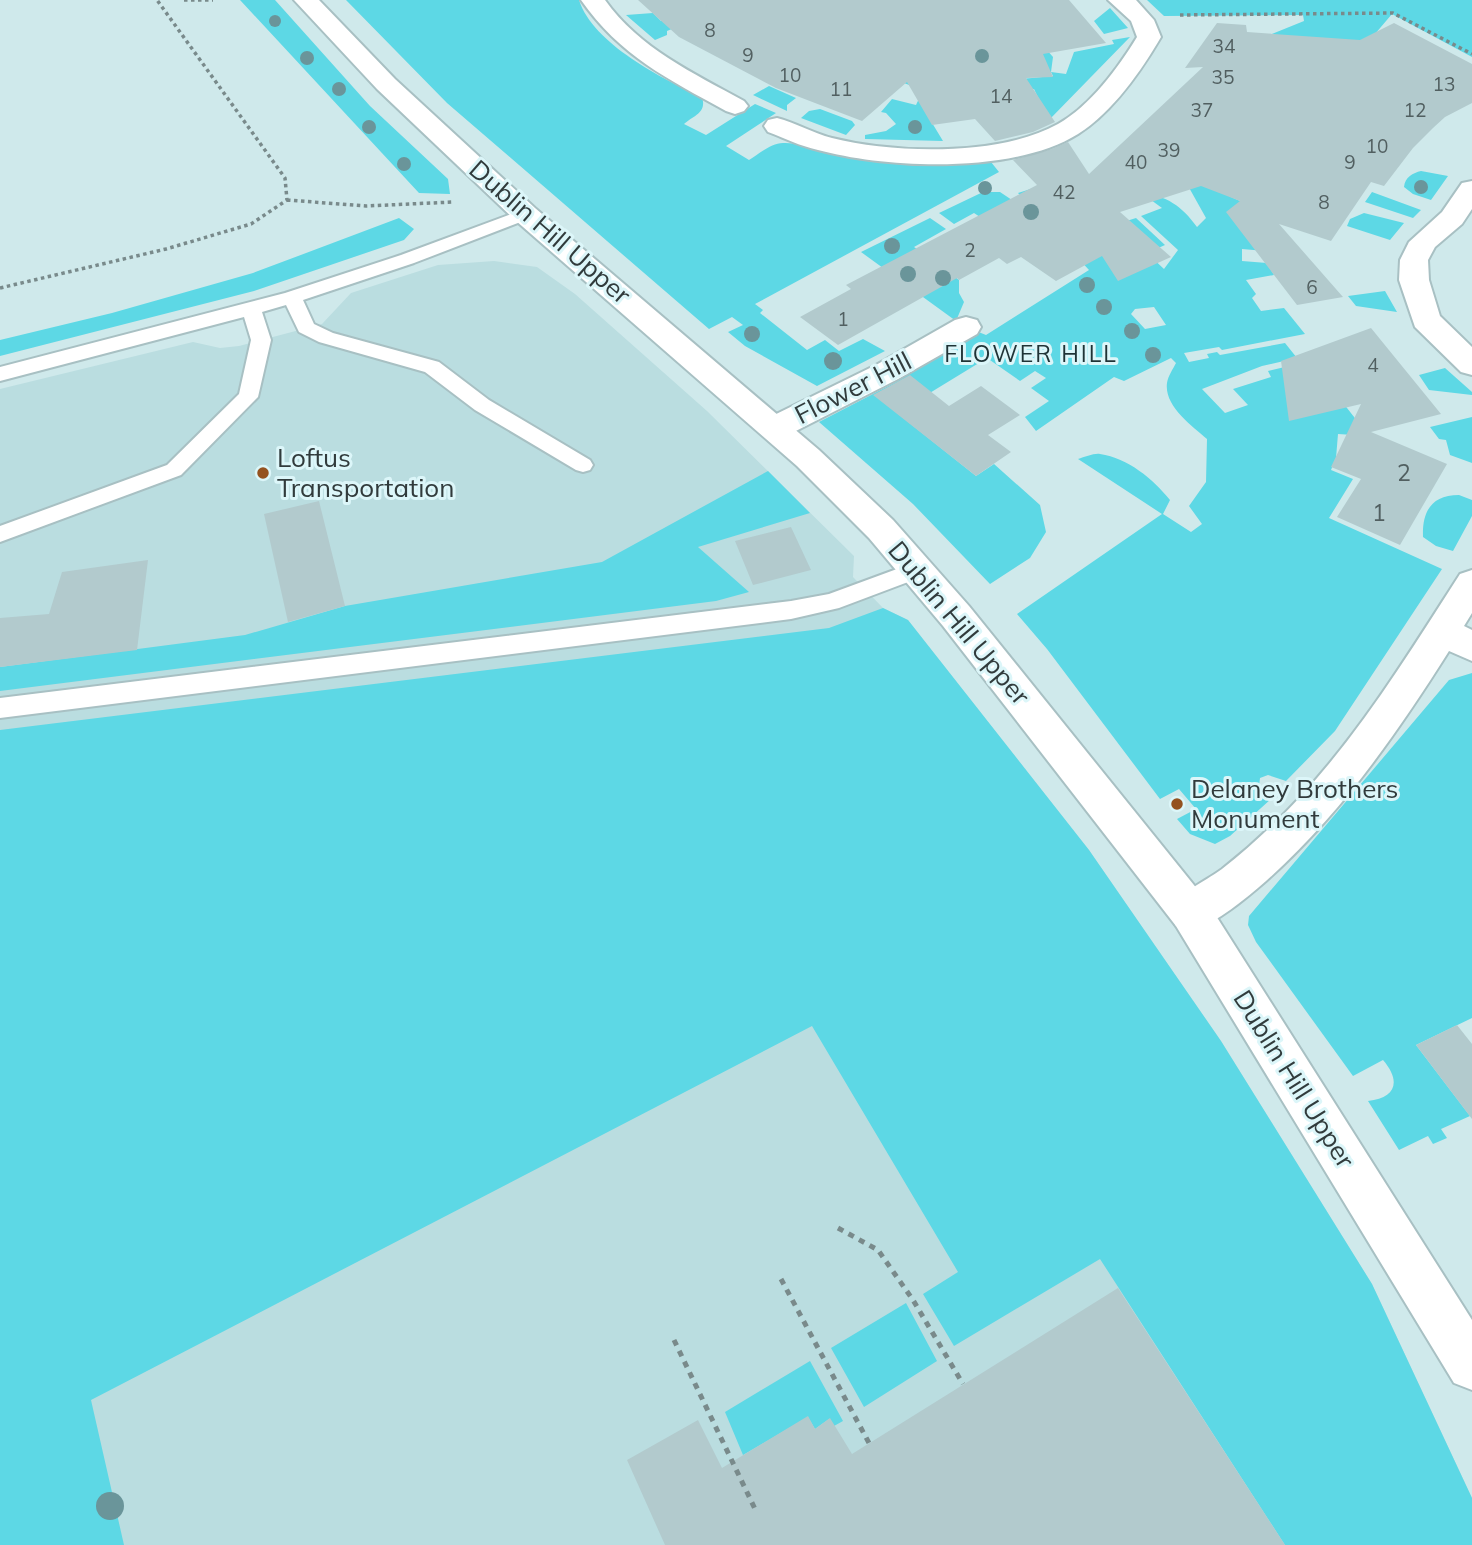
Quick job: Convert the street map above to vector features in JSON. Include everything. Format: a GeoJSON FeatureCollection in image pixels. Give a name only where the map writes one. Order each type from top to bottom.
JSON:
{"type":"FeatureCollection","features":[{"type":"Feature","properties":{"kind":"street","name":"Dublin Hill Upper"},"geometry":{"type":"LineString","coordinates":[[306,0],[386,84],[525,214],[775,428],[881,529],[956,616],[1191,913],[1472,1365]]}},
{"type":"Feature","properties":{"kind":"street"},"geometry":{"type":"LineString","coordinates":[[593,0],[613,27],[634,46],[661,65],[735,106]]}},
{"type":"Feature","properties":{"kind":"street"},"geometry":{"type":"LineString","coordinates":[[777,126],[831,146],[920,156],[988,152],[1054,136],[1071,128],[1089,112],[1142,50],[1149,37],[1147,26],[1140,16],[1120,0]]}},
{"type":"Feature","properties":{"kind":"street"},"geometry":{"type":"LineString","coordinates":[[1472,189],[1452,218],[1423,242],[1414,261],[1414,280],[1426,320],[1472,365]]}},
{"type":"Feature","properties":{"kind":"street","name":"Flower Hill"},"geometry":{"type":"LineString","coordinates":[[775,428],[887,372],[966,327]]}},
{"type":"Feature","properties":{"kind":"street"},"geometry":{"type":"LineString","coordinates":[[1191,913],[1221,895],[1253,869],[1311,812],[1408,689],[1457,639],[1472,583]]}},
{"type":"Feature","properties":{"kind":"lane"},"geometry":{"type":"LineString","coordinates":[[0,374],[108,348],[292,296],[391,265],[525,214]]}},
{"type":"Feature","properties":{"kind":"lane"},"geometry":{"type":"LineString","coordinates":[[292,296],[306,328],[326,338],[432,367],[481,405],[583,465]]}},
{"type":"Feature","properties":{"kind":"lane"},"geometry":{"type":"LineString","coordinates":[[0,534],[174,470],[248,397],[261,340],[251,308]]}},
{"type":"Feature","properties":{"kind":"lane"},"geometry":{"type":"LineString","coordinates":[[0,708],[791,610],[831,602],[916,570]]}},
{"type":"Feature","properties":{"kind":"path"},"geometry":{"type":"LineString","coordinates":[[158,0],[285,178],[287,200]]}},
{"type":"Feature","properties":{"kind":"path"},"geometry":{"type":"LineString","coordinates":[[184,0],[213,0]]}},
{"type":"Feature","properties":{"kind":"path"},"geometry":{"type":"LineString","coordinates":[[1177,15],[1393,13],[1472,54]]}},
{"type":"Feature","properties":{"kind":"path"},"geometry":{"type":"LineString","coordinates":[[0,288],[166,249],[251,224],[287,200],[349,208],[396,206],[437,199],[451,201]]}},
{"type":"Feature","properties":{"kind":"path"},"geometry":{"type":"LineString","coordinates":[[838,1228],[878,1250],[913,1300],[963,1384]]}},
{"type":"Feature","properties":{"kind":"path"},"geometry":{"type":"LineString","coordinates":[[781,1279],[869,1443]]}},
{"type":"Feature","properties":{"kind":"path"},"geometry":{"type":"LineString","coordinates":[[674,1340],[756,1511]]}},
{"type":"Feature","properties":{"kind":"shaded area"},"geometry":{"type":"Polygon","coordinates":[[[240,0],[275,0],[370,106],[448,179],[450,194],[419,193],[240,0]]]}},
{"type":"Feature","properties":{"kind":"shaded area"},"geometry":{"type":"Polygon","coordinates":[[[346,0],[579,0],[587,16],[614,45],[650,70],[702,97],[701,110],[684,124],[706,135],[755,104],[776,113],[726,146],[749,160],[774,145],[792,143],[842,156],[886,162],[991,162],[999,172],[755,304],[763,310],[760,313],[807,350],[825,340],[839,351],[863,339],[885,351],[817,386],[745,346],[728,332],[743,325],[732,317],[709,329],[447,103],[346,0]]]}},
{"type":"Feature","properties":{"kind":"shaded area"},"geometry":{"type":"Polygon","coordinates":[[[1147,0],[1472,0],[1472,57],[1392,14],[1369,41],[1267,36],[1304,21],[1303,15],[1164,16],[1147,0]]]}},
{"type":"Feature","properties":{"kind":"shaded area"},"geometry":{"type":"Polygon","coordinates":[[[1110,8],[1128,28],[1104,34],[1094,21],[1110,8]]]}},
{"type":"Feature","properties":{"kind":"shaded area"},"geometry":{"type":"Polygon","coordinates":[[[653,13],[661,21],[678,16],[686,23],[667,31],[667,35],[655,40],[626,15],[653,13]]]}},
{"type":"Feature","properties":{"kind":"shaded area"},"geometry":{"type":"Polygon","coordinates":[[[1025,25],[1053,57],[1051,72],[1035,70],[923,108],[943,141],[865,139],[865,135],[886,131],[896,124],[886,113],[881,112],[892,99],[916,105],[923,90],[901,82],[1025,25]]]}},
{"type":"Feature","properties":{"kind":"shaded area"},"geometry":{"type":"Polygon","coordinates":[[[1130,37],[1049,120],[1034,89],[1020,91],[1011,80],[1053,76],[1051,72],[1066,74],[1074,52],[1114,44],[1112,40],[1130,37]]]}},
{"type":"Feature","properties":{"kind":"shaded area"},"geometry":{"type":"Polygon","coordinates":[[[769,86],[796,98],[787,105],[787,111],[753,95],[769,86]]]}},
{"type":"Feature","properties":{"kind":"shaded area"},"geometry":{"type":"Polygon","coordinates":[[[820,109],[852,121],[855,125],[846,135],[801,118],[809,111],[820,109]]]}},
{"type":"Feature","properties":{"kind":"shaded area"},"geometry":{"type":"Polygon","coordinates":[[[1166,168],[1249,205],[1265,251],[1242,249],[1242,261],[1267,263],[1274,275],[1246,280],[1256,294],[1252,298],[1261,311],[1284,308],[1305,334],[1222,350],[1219,347],[1184,353],[1189,362],[1209,358],[1207,354],[1217,352],[1220,355],[1285,343],[1297,358],[1262,366],[1202,389],[1225,413],[1248,405],[1233,389],[1271,377],[1268,371],[1289,366],[1336,394],[1369,436],[1338,434],[1336,458],[1331,470],[1353,479],[1329,518],[1442,569],[1335,731],[1286,781],[1268,775],[1260,778],[1259,786],[1271,799],[1230,836],[1215,844],[1190,834],[1177,819],[1196,809],[1179,789],[1160,799],[1047,649],[1017,614],[1162,514],[1078,459],[1100,454],[1130,465],[1148,477],[1170,500],[1163,514],[1191,532],[1202,524],[1189,506],[1206,482],[1207,439],[1180,414],[1170,399],[1167,383],[1176,363],[1171,358],[1124,381],[1114,377],[1036,431],[1025,417],[1049,401],[1031,388],[1046,378],[1035,371],[1020,381],[987,358],[897,413],[976,476],[994,464],[1040,505],[1046,532],[1030,558],[990,584],[913,504],[819,422],[898,381],[976,331],[986,335],[1089,270],[1018,193],[1040,186],[1117,224],[1136,218],[1165,245],[1147,253],[1164,269],[1178,250],[1141,216],[1162,208],[1140,192],[1173,203],[1186,213],[1197,227],[1206,218],[1187,184],[1166,168]],[[1154,307],[1135,309],[1131,314],[1145,329],[1166,325],[1154,307]]]}},
{"type":"Feature","properties":{"kind":"shaded area"},"geometry":{"type":"Polygon","coordinates":[[[1421,171],[1448,176],[1431,200],[1413,194],[1404,187],[1410,176],[1421,171]]]}},
{"type":"Feature","properties":{"kind":"shaded area"},"geometry":{"type":"Polygon","coordinates":[[[983,192],[1000,192],[1015,202],[1045,260],[974,213],[954,224],[939,213],[983,192]]]}},
{"type":"Feature","properties":{"kind":"shaded area"},"geometry":{"type":"Polygon","coordinates":[[[1372,192],[1421,210],[1413,218],[1365,202],[1372,192]]]}},
{"type":"Feature","properties":{"kind":"shaded area"},"geometry":{"type":"Polygon","coordinates":[[[1364,213],[1404,223],[1390,240],[1347,226],[1350,219],[1364,213]]]}},
{"type":"Feature","properties":{"kind":"shaded area"},"geometry":{"type":"Polygon","coordinates":[[[399,218],[414,229],[404,240],[254,291],[0,356],[0,340],[112,313],[253,273],[399,218]]]}},
{"type":"Feature","properties":{"kind":"shaded area"},"geometry":{"type":"Polygon","coordinates":[[[930,218],[946,229],[914,247],[959,280],[959,293],[964,302],[956,321],[861,252],[930,218]]]}},
{"type":"Feature","properties":{"kind":"shaded area"},"geometry":{"type":"Polygon","coordinates":[[[494,261],[537,267],[575,294],[707,411],[854,556],[853,577],[883,608],[908,620],[1089,850],[1221,1041],[1372,1284],[1472,1498],[1472,1545],[0,1545],[0,389],[193,342],[220,348],[239,346],[322,324],[351,293],[438,265],[494,261]]]}},
{"type":"Feature","properties":{"kind":"shaded area"},"geometry":{"type":"Polygon","coordinates":[[[1385,291],[1397,312],[1356,306],[1348,296],[1385,291]]]}},
{"type":"Feature","properties":{"kind":"shaded area"},"geometry":{"type":"Polygon","coordinates":[[[1445,368],[1472,392],[1472,395],[1429,390],[1419,375],[1445,368]]]}},
{"type":"Feature","properties":{"kind":"shaded area"},"geometry":{"type":"Polygon","coordinates":[[[1472,417],[1472,463],[1450,455],[1446,440],[1439,439],[1430,427],[1472,417]]]}},
{"type":"Feature","properties":{"kind":"shaded area"},"geometry":{"type":"Polygon","coordinates":[[[768,471],[810,513],[698,547],[749,592],[716,601],[0,691],[0,667],[245,635],[345,606],[602,562],[768,471]]]}},
{"type":"Feature","properties":{"kind":"shaded area"},"geometry":{"type":"Polygon","coordinates":[[[1459,495],[1472,500],[1472,516],[1453,551],[1436,546],[1423,537],[1423,528],[1427,513],[1435,502],[1441,498],[1459,495]]]}},
{"type":"Feature","properties":{"kind":"shaded area"},"geometry":{"type":"Polygon","coordinates":[[[883,608],[908,620],[1089,850],[1221,1041],[1372,1284],[1472,1498],[1472,1545],[1285,1545],[1100,1259],[954,1346],[923,1294],[958,1272],[812,1026],[91,1400],[124,1545],[0,1545],[0,730],[829,628],[883,608]]]}},
{"type":"Feature","properties":{"kind":"shaded area"},"geometry":{"type":"Polygon","coordinates":[[[1472,673],[1472,1018],[1416,1045],[1470,1116],[1441,1129],[1447,1138],[1433,1144],[1428,1136],[1399,1150],[1368,1101],[1390,1093],[1394,1082],[1389,1068],[1383,1060],[1353,1076],[1256,942],[1248,925],[1249,916],[1449,680],[1472,673]]]}},
{"type":"Feature","properties":{"kind":"shaded area"},"geometry":{"type":"Polygon","coordinates":[[[906,1303],[937,1361],[864,1407],[831,1348],[906,1303]]]}},
{"type":"Feature","properties":{"kind":"shaded area"},"geometry":{"type":"Polygon","coordinates":[[[810,1361],[843,1421],[834,1426],[829,1419],[815,1429],[808,1417],[743,1455],[725,1412],[810,1361]]]}},
{"type":"Feature","properties":{"kind":"building"},"geometry":{"type":"Polygon","coordinates":[[[638,0],[1069,0],[1106,43],[1043,54],[1053,77],[1026,78],[1055,122],[1033,132],[995,141],[975,119],[932,125],[907,82],[862,121],[776,88],[679,37],[638,0]]]}},
{"type":"Feature","properties":{"kind":"building"},"geometry":{"type":"Polygon","coordinates":[[[1217,23],[1246,25],[1247,32],[1360,40],[1394,23],[1472,64],[1472,103],[1445,117],[1433,128],[1413,148],[1384,186],[1371,182],[1331,241],[1279,224],[1343,297],[1297,305],[1226,212],[1240,201],[1201,186],[1120,212],[1171,257],[1118,281],[1102,256],[1056,281],[1021,257],[1007,264],[999,258],[959,280],[957,278],[838,345],[800,317],[851,289],[846,285],[1037,185],[1013,160],[1068,142],[1089,174],[1203,67],[1185,68],[1217,23]]]}},
{"type":"Feature","properties":{"kind":"building"},"geometry":{"type":"Polygon","coordinates":[[[1371,328],[1441,414],[1371,432],[1447,464],[1400,545],[1337,517],[1361,479],[1331,467],[1361,404],[1289,421],[1281,361],[1371,328]]]}},
{"type":"Feature","properties":{"kind":"building"},"geometry":{"type":"Polygon","coordinates":[[[910,375],[949,406],[981,386],[1020,415],[988,435],[1011,452],[976,476],[873,395],[910,375]]]}},
{"type":"Feature","properties":{"kind":"building"},"geometry":{"type":"Polygon","coordinates":[[[319,501],[345,606],[288,622],[264,514],[319,501]]]}},
{"type":"Feature","properties":{"kind":"building"},"geometry":{"type":"Polygon","coordinates":[[[791,527],[811,570],[753,585],[735,541],[791,527]]]}},
{"type":"Feature","properties":{"kind":"building"},"geometry":{"type":"Polygon","coordinates":[[[148,560],[137,650],[0,667],[0,618],[49,614],[62,572],[148,560]]]}},
{"type":"Feature","properties":{"kind":"building"},"geometry":{"type":"Polygon","coordinates":[[[1457,1025],[1472,1044],[1472,1119],[1416,1045],[1457,1025]]]}},
{"type":"Feature","properties":{"kind":"building"},"geometry":{"type":"Polygon","coordinates":[[[1118,1288],[1285,1545],[665,1545],[627,1460],[698,1420],[722,1468],[808,1416],[815,1429],[830,1418],[852,1454],[1118,1288]]]}},
{"type":"Feature","properties":{"kind":"place","name":"Loftus Transportation"},"geometry":{"type":"Point","coordinates":[263,473]}},
{"type":"Feature","properties":{"kind":"place","name":"Delaney Brothers Monument"},"geometry":{"type":"Point","coordinates":[1177,804]}},
{"type":"Feature","properties":{"kind":"district","name":"FLOWER HILL"},"geometry":{"type":"Point","coordinates":[1031,354]}}]}
